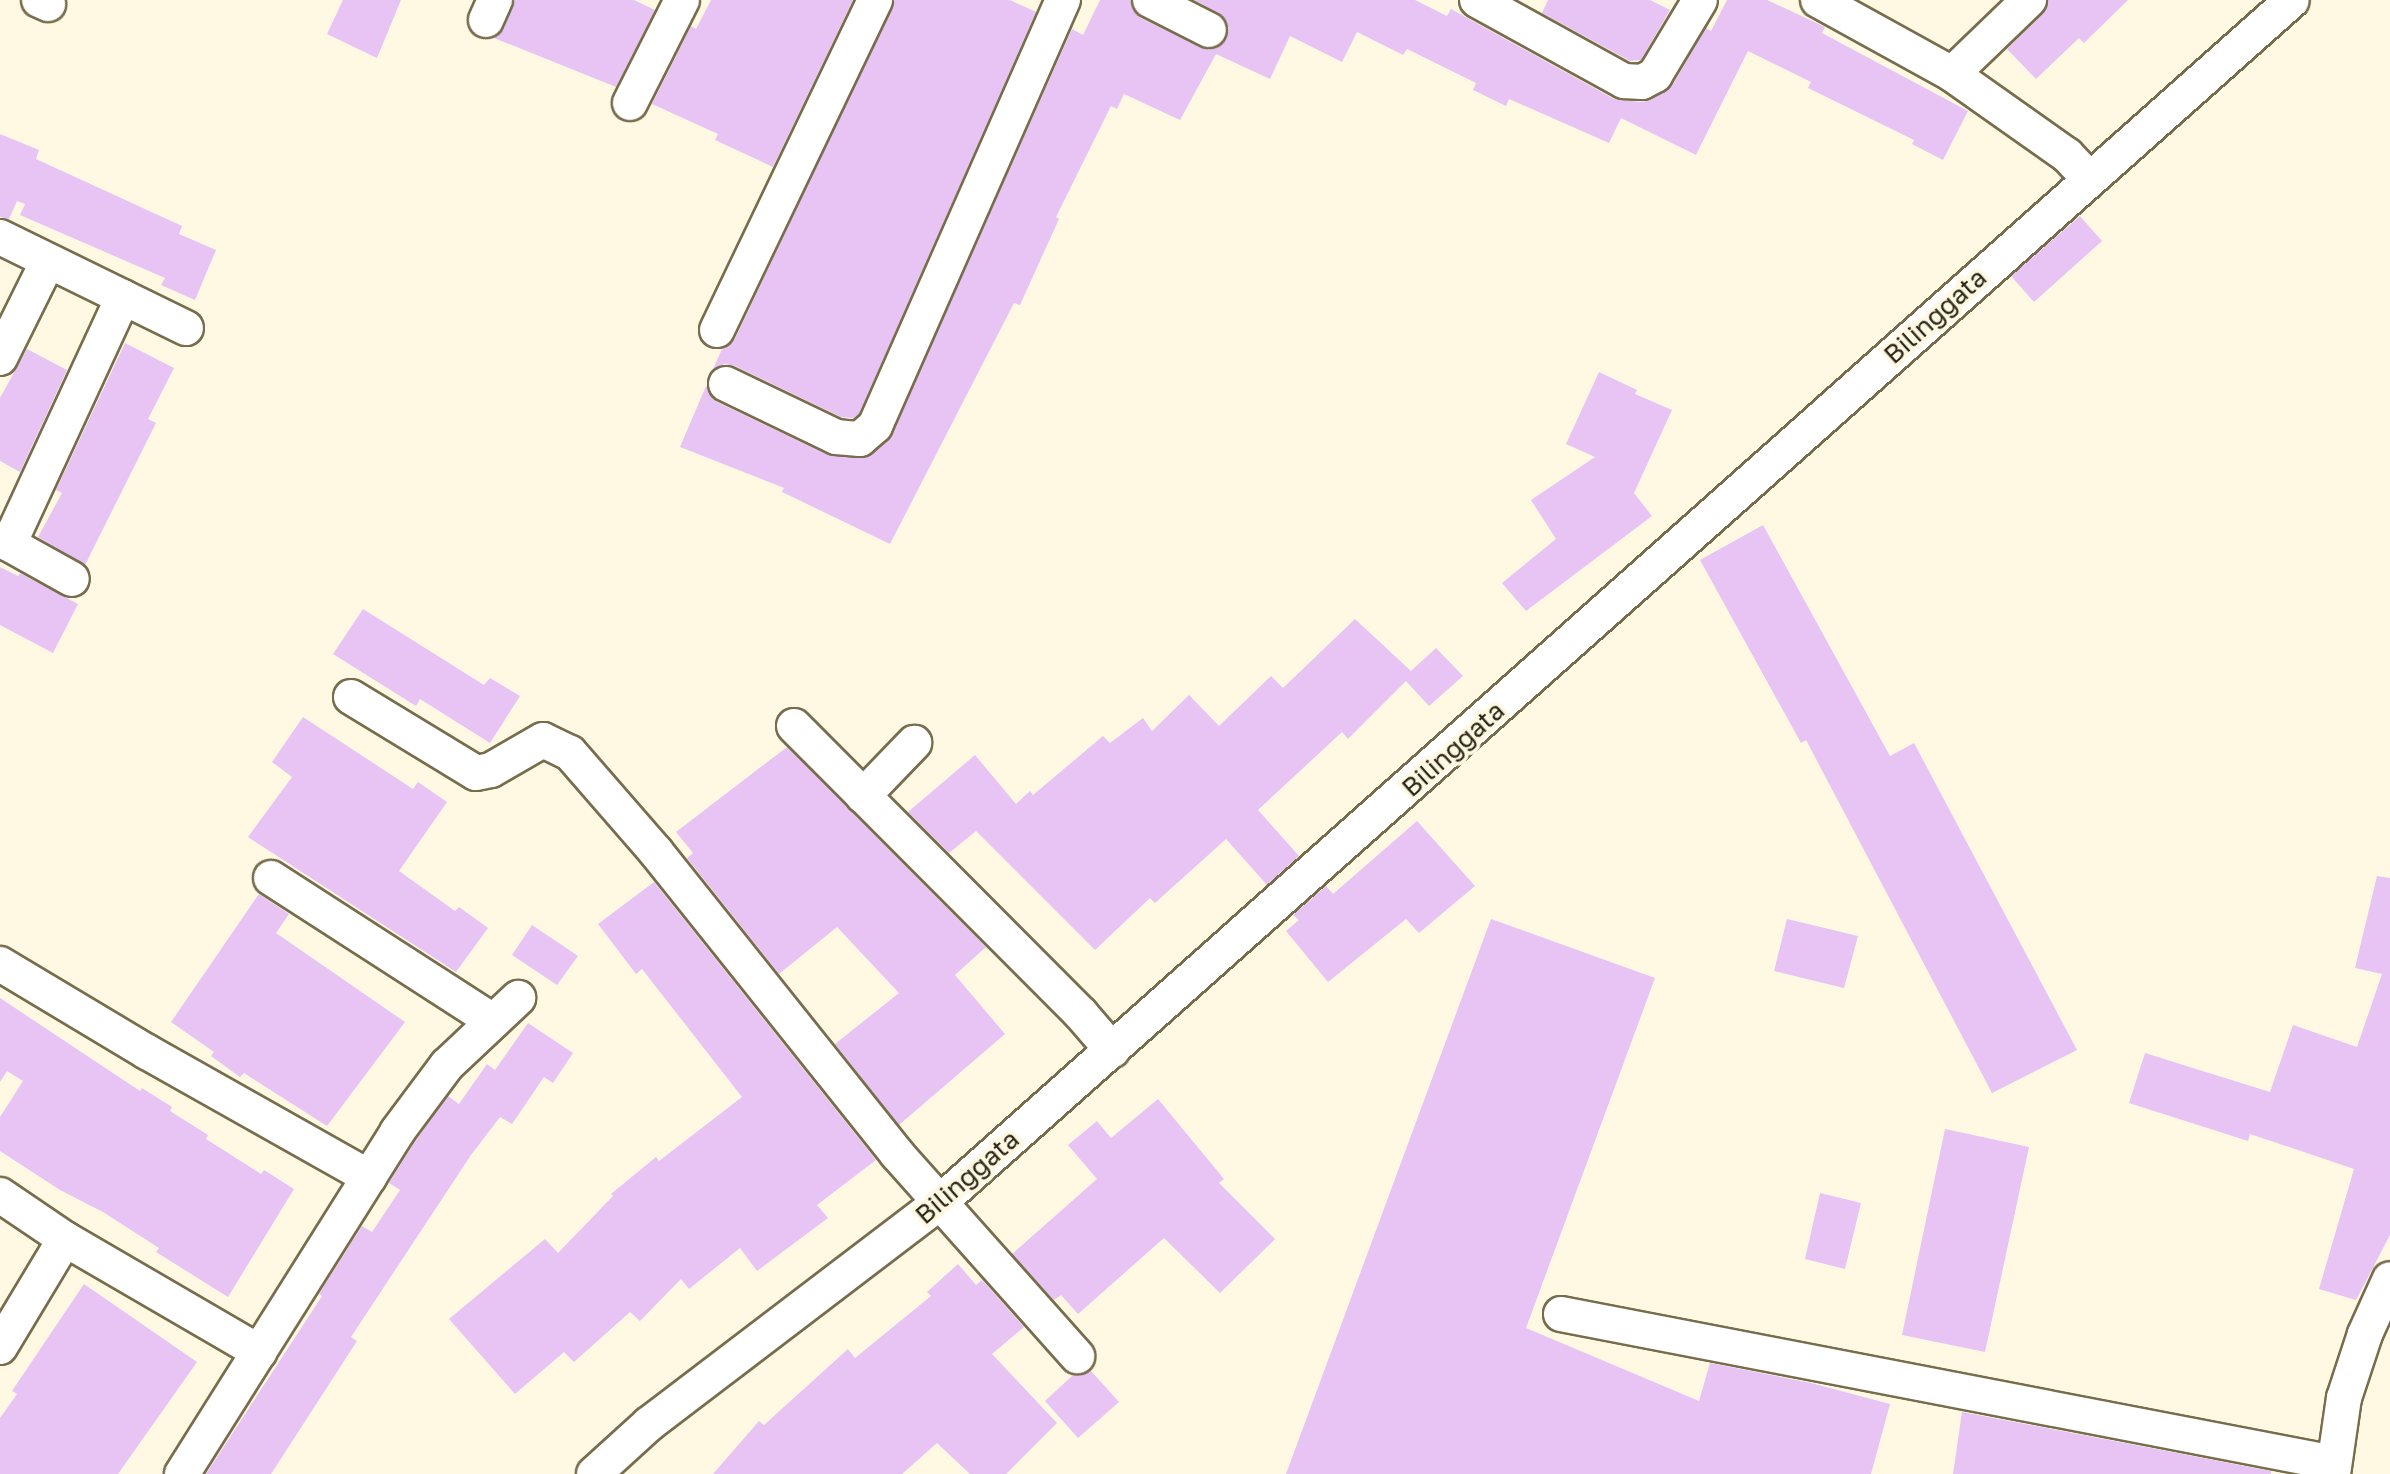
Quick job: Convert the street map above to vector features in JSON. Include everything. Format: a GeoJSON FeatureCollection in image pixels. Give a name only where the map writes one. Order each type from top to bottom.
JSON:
{"type":"FeatureCollection","features":[{"type":"Feature","properties":{"kind":"street"},"geometry":{"type":"LineString","coordinates":[[630,103],[682,0]]}},
{"type":"Feature","properties":{"kind":"street"},"geometry":{"type":"LineString","coordinates":[[717,330],[875,0]]}},
{"type":"Feature","properties":{"kind":"street"},"geometry":{"type":"LineString","coordinates":[[726,384],[836,437],[860,439],[875,426],[1063,0]]}},
{"type":"Feature","properties":{"kind":"street"},"geometry":{"type":"LineString","coordinates":[[1150,0],[1209,30]]}},
{"type":"Feature","properties":{"kind":"street"},"geometry":{"type":"LineString","coordinates":[[1477,0],[1624,81],[1642,82],[1655,75],[1700,0]]}},
{"type":"Feature","properties":{"kind":"street"},"geometry":{"type":"LineString","coordinates":[[1818,0],[1952,74],[2079,169]]}},
{"type":"Feature","properties":{"kind":"street"},"geometry":{"type":"LineString","coordinates":[[1952,74],[2029,0]]}},
{"type":"Feature","properties":{"kind":"street","name":"Bilinggata"},"geometry":{"type":"LineString","coordinates":[[594,1474],[649,1424],[929,1192],[1098,1034],[1474,731],[2079,169],[2292,0]]}},
{"type":"Feature","properties":{"kind":"street"},"geometry":{"type":"LineString","coordinates":[[0,237],[186,328]]}},
{"type":"Feature","properties":{"kind":"street"},"geometry":{"type":"LineString","coordinates":[[0,358],[48,261]]}},
{"type":"Feature","properties":{"kind":"street"},"geometry":{"type":"LineString","coordinates":[[72,579],[4,541],[123,297]]}},
{"type":"Feature","properties":{"kind":"street"},"geometry":{"type":"LineString","coordinates":[[351,697],[476,773],[491,770],[534,742],[543,740],[570,753],[656,852],[897,1154],[1077,1356]]}},
{"type":"Feature","properties":{"kind":"street"},"geometry":{"type":"LineString","coordinates":[[794,726],[1098,1034]]}},
{"type":"Feature","properties":{"kind":"street"},"geometry":{"type":"LineString","coordinates":[[863,796],[914,743]]}},
{"type":"Feature","properties":{"kind":"street"},"geometry":{"type":"LineString","coordinates":[[271,878],[493,1021]]}},
{"type":"Feature","properties":{"kind":"street"},"geometry":{"type":"LineString","coordinates":[[0,964],[147,1052],[369,1177]]}},
{"type":"Feature","properties":{"kind":"street"},"geometry":{"type":"LineString","coordinates":[[182,1474],[369,1177],[447,1065],[518,998]]}},
{"type":"Feature","properties":{"kind":"street"},"geometry":{"type":"LineString","coordinates":[[0,1195],[65,1239],[259,1352]]}},
{"type":"Feature","properties":{"kind":"street"},"geometry":{"type":"LineString","coordinates":[[0,1347],[65,1239]]}},
{"type":"Feature","properties":{"kind":"street"},"geometry":{"type":"LineString","coordinates":[[1561,1314],[2333,1468],[2344,1398],[2365,1334],[2390,1279]]}},
{"type":"Feature","properties":{"kind":"building"},"geometry":{"type":"Polygon","coordinates":[[[343,0],[401,0],[377,58],[327,34],[343,0]]]}},
{"type":"Feature","properties":{"kind":"building"},"geometry":{"type":"Polygon","coordinates":[[[515,0],[634,0],[655,10],[616,87],[494,38],[504,28],[515,0]]]}},
{"type":"Feature","properties":{"kind":"building"},"geometry":{"type":"Polygon","coordinates":[[[711,0],[853,0],[773,167],[715,140],[718,134],[652,104],[691,26],[696,29],[711,0]]]}},
{"type":"Feature","properties":{"kind":"building"},"geometry":{"type":"Polygon","coordinates":[[[895,0],[1010,0],[1036,12],[859,414],[853,418],[841,417],[735,366],[724,364],[713,369],[722,349],[735,339],[895,0]]]}},
{"type":"Feature","properties":{"kind":"building"},"geometry":{"type":"Polygon","coordinates":[[[1100,0],[1130,0],[1133,10],[1141,18],[1209,50],[1226,40],[1229,28],[1219,13],[1194,0],[1415,0],[1447,16],[1451,9],[1614,99],[1641,102],[1651,100],[1672,86],[1706,28],[1711,31],[1727,0],[1767,0],[1825,27],[1822,33],[1968,111],[1943,160],[1912,144],[1914,140],[1808,88],[1811,82],[1748,51],[1696,155],[1621,118],[1609,143],[1509,99],[1506,106],[1473,90],[1476,83],[1407,49],[1403,55],[1357,32],[1342,62],[1290,36],[1270,79],[1216,54],[1180,120],[1124,94],[1117,109],[1111,106],[1056,217],[1059,219],[1020,305],[1014,303],[890,544],[782,492],[784,488],[680,447],[706,386],[717,402],[828,455],[866,458],[888,441],[1072,29],[1083,35],[1100,0]]]}},
{"type":"Feature","properties":{"kind":"building"},"geometry":{"type":"Polygon","coordinates":[[[1548,0],[1650,0],[1670,10],[1641,60],[1630,61],[1542,13],[1548,0]]]}},
{"type":"Feature","properties":{"kind":"building"},"geometry":{"type":"Polygon","coordinates":[[[2048,0],[2128,0],[2084,43],[2079,38],[2036,79],[2007,49],[2043,14],[2048,0]]]}},
{"type":"Feature","properties":{"kind":"building"},"geometry":{"type":"Polygon","coordinates":[[[0,134],[39,150],[36,159],[182,226],[179,234],[216,250],[195,300],[161,285],[165,278],[20,215],[25,204],[17,201],[9,219],[0,217],[0,134]]]}},
{"type":"Feature","properties":{"kind":"building"},"geometry":{"type":"Polygon","coordinates":[[[2080,216],[2102,241],[2034,302],[2011,276],[2080,216]]]}},
{"type":"Feature","properties":{"kind":"building"},"geometry":{"type":"Polygon","coordinates":[[[125,343],[174,368],[148,419],[156,423],[85,565],[38,537],[62,493],[56,490],[125,343]]]}},
{"type":"Feature","properties":{"kind":"building"},"geometry":{"type":"Polygon","coordinates":[[[27,349],[67,370],[20,472],[0,461],[0,398],[27,349]]]}},
{"type":"Feature","properties":{"kind":"building"},"geometry":{"type":"Polygon","coordinates":[[[1599,372],[1637,390],[1635,394],[1672,410],[1634,493],[1652,516],[1526,611],[1502,583],[1556,539],[1531,500],[1595,457],[1566,444],[1599,372]]]}},
{"type":"Feature","properties":{"kind":"building"},"geometry":{"type":"Polygon","coordinates":[[[1763,525],[1890,756],[1914,743],[2077,1050],[1992,1093],[1806,740],[1801,743],[1700,560],[1763,525]]]}},
{"type":"Feature","properties":{"kind":"building"},"geometry":{"type":"Polygon","coordinates":[[[0,567],[18,576],[20,573],[78,604],[53,653],[0,625],[0,567]]]}},
{"type":"Feature","properties":{"kind":"building"},"geometry":{"type":"Polygon","coordinates":[[[363,609],[484,685],[490,678],[520,696],[490,743],[420,699],[416,706],[333,654],[363,609]]]}},
{"type":"Feature","properties":{"kind":"building"},"geometry":{"type":"Polygon","coordinates":[[[1355,619],[1411,671],[1436,648],[1463,676],[1429,706],[1406,681],[1348,739],[1342,732],[1258,810],[1299,856],[1267,885],[1226,839],[1155,903],[1150,898],[1095,950],[976,831],[949,853],[908,812],[975,755],[1016,804],[1030,791],[1033,795],[1103,736],[1110,743],[1143,718],[1152,731],[1189,695],[1219,726],[1271,676],[1283,688],[1355,619]]]}},
{"type":"Feature","properties":{"kind":"building"},"geometry":{"type":"Polygon","coordinates":[[[303,717],[413,789],[418,782],[447,802],[399,871],[455,911],[459,907],[488,928],[456,972],[248,837],[292,777],[272,762],[303,717]]]}},
{"type":"Feature","properties":{"kind":"building"},"geometry":{"type":"Polygon","coordinates":[[[787,747],[986,947],[955,975],[1005,1034],[899,1125],[835,1044],[899,993],[837,927],[779,974],[687,858],[693,853],[676,832],[787,747]]]}},
{"type":"Feature","properties":{"kind":"building"},"geometry":{"type":"Polygon","coordinates":[[[1417,821],[1475,886],[1419,933],[1406,919],[1328,982],[1286,931],[1299,920],[1293,915],[1326,886],[1333,894],[1417,821]]]}},
{"type":"Feature","properties":{"kind":"building"},"geometry":{"type":"Polygon","coordinates":[[[2377,876],[2390,878],[2390,1235],[2356,1300],[2319,1289],[2354,1169],[2250,1134],[2248,1141],[2129,1103],[2145,1053],[2270,1092],[2293,1025],[2357,1047],[2382,974],[2355,968],[2377,876]]]}},
{"type":"Feature","properties":{"kind":"building"},"geometry":{"type":"Polygon","coordinates":[[[654,882],[876,1160],[817,1205],[828,1218],[757,1271],[740,1248],[689,1289],[681,1279],[640,1321],[630,1312],[574,1362],[564,1352],[515,1394],[449,1319],[545,1239],[558,1253],[613,1196],[611,1194],[656,1157],[659,1161],[742,1097],[642,969],[636,974],[598,924],[654,882]]]}},
{"type":"Feature","properties":{"kind":"building"},"geometry":{"type":"Polygon","coordinates":[[[259,894],[289,914],[276,933],[405,1022],[327,1126],[244,1073],[240,1077],[211,1056],[214,1052],[171,1022],[259,894]]]}},
{"type":"Feature","properties":{"kind":"building"},"geometry":{"type":"Polygon","coordinates":[[[1491,919],[1655,978],[1526,1328],[1699,1401],[1710,1363],[1811,1383],[1890,1404],[1871,1474],[1286,1474],[1491,919]]]}},
{"type":"Feature","properties":{"kind":"building"},"geometry":{"type":"Polygon","coordinates":[[[1787,919],[1858,936],[1844,988],[1774,971],[1787,919]]]}},
{"type":"Feature","properties":{"kind":"building"},"geometry":{"type":"Polygon","coordinates":[[[532,925],[578,956],[557,985],[512,955],[532,925]]]}},
{"type":"Feature","properties":{"kind":"building"},"geometry":{"type":"Polygon","coordinates":[[[0,998],[140,1091],[142,1088],[172,1107],[170,1111],[208,1135],[206,1139],[261,1174],[264,1170],[294,1189],[228,1297],[156,1252],[159,1248],[103,1212],[60,1190],[0,1151],[0,1117],[23,1081],[7,1071],[0,1082],[0,998]]]}},
{"type":"Feature","properties":{"kind":"building"},"geometry":{"type":"Polygon","coordinates":[[[528,1023],[573,1053],[553,1083],[544,1077],[512,1124],[500,1117],[471,1155],[351,1337],[357,1341],[271,1474],[206,1474],[322,1296],[319,1294],[362,1226],[372,1232],[400,1190],[389,1183],[414,1143],[448,1096],[459,1104],[487,1064],[495,1070],[528,1023]]]}},
{"type":"Feature","properties":{"kind":"building"},"geometry":{"type":"Polygon","coordinates":[[[1158,1099],[1224,1179],[1219,1183],[1275,1239],[1220,1293],[1164,1238],[1078,1314],[1061,1295],[1054,1300],[1012,1254],[1097,1179],[1068,1145],[1097,1121],[1111,1138],[1158,1099]]]}},
{"type":"Feature","properties":{"kind":"building"},"geometry":{"type":"Polygon","coordinates":[[[1945,1129],[2029,1147],[1985,1352],[1902,1335],[1945,1129]]]}},
{"type":"Feature","properties":{"kind":"building"},"geometry":{"type":"Polygon","coordinates":[[[1820,1193],[1861,1203],[1845,1269],[1805,1259],[1820,1193]]]}},
{"type":"Feature","properties":{"kind":"building"},"geometry":{"type":"Polygon","coordinates":[[[958,1264],[976,1285],[982,1280],[1024,1327],[992,1354],[1057,1423],[1006,1474],[970,1474],[937,1443],[902,1474],[713,1474],[759,1421],[764,1425],[848,1349],[855,1358],[931,1296],[927,1292],[958,1264]]]}},
{"type":"Feature","properties":{"kind":"building"},"geometry":{"type":"Polygon","coordinates":[[[84,1284],[197,1362],[118,1474],[0,1474],[0,1418],[17,1394],[12,1391],[84,1284]]]}},
{"type":"Feature","properties":{"kind":"building"},"geometry":{"type":"Polygon","coordinates":[[[1091,1371],[1119,1402],[1078,1438],[1045,1401],[1073,1375],[1091,1371]]]}},
{"type":"Feature","properties":{"kind":"building"},"geometry":{"type":"Polygon","coordinates":[[[1962,1412],[2271,1471],[2271,1474],[1953,1474],[1962,1412]]]}}]}
